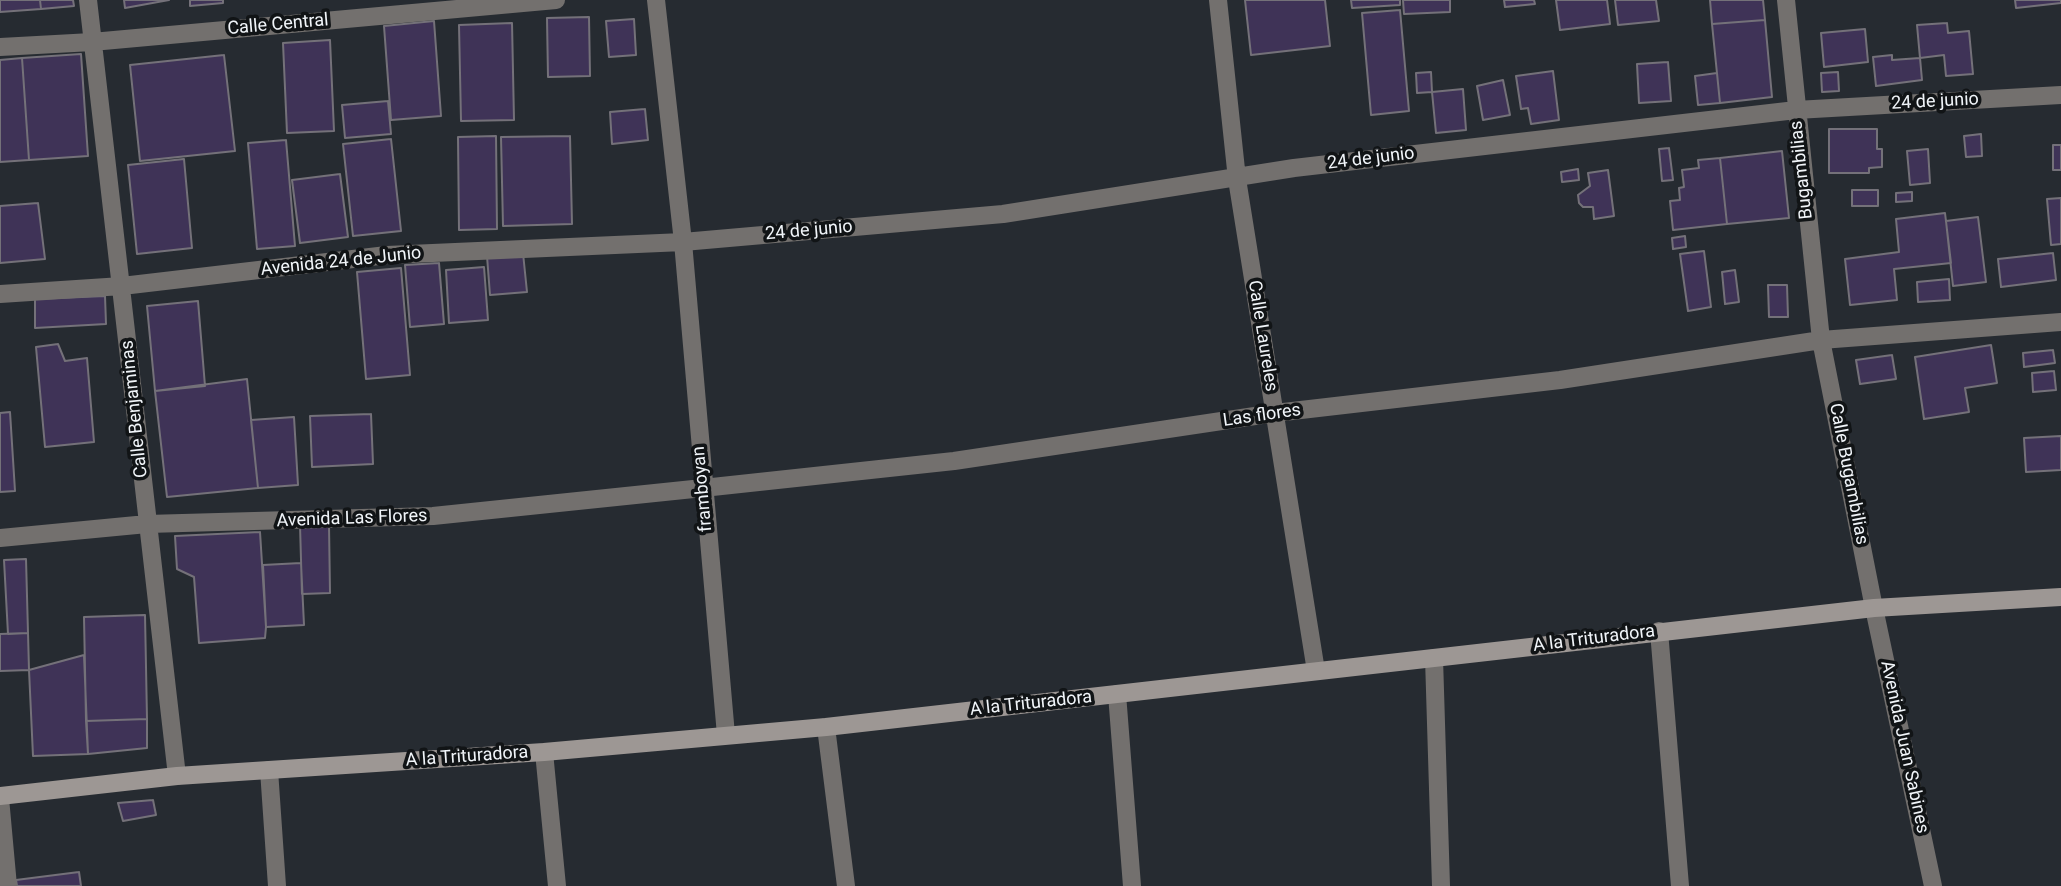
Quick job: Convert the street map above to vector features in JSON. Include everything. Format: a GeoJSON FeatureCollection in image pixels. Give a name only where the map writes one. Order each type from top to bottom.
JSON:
{"type":"FeatureCollection","features":[{"type":"Feature","properties":{"kind":"street","name":"Calle Benjaminas"},"geometry":{"type":"LineString","coordinates":[[88,0],[177,776]]}},
{"type":"Feature","properties":{"kind":"street","name":"Calle Central"},"geometry":{"type":"LineString","coordinates":[[0,47],[92,42],[556,0]]}},
{"type":"Feature","properties":{"kind":"street","name":"framboyan"},"geometry":{"type":"LineString","coordinates":[[656,0],[683,242],[726,735]]}},
{"type":"Feature","properties":{"kind":"street","name":"Calle Laureles"},"geometry":{"type":"LineString","coordinates":[[1218,0],[1237,178],[1316,671]]}},
{"type":"Feature","properties":{"kind":"street","name":"Bugambilias"},"geometry":{"type":"LineString","coordinates":[[1786,0],[1821,340]]}},
{"type":"Feature","properties":{"kind":"street","name":"24 de junio"},"geometry":{"type":"LineString","coordinates":[[683,242],[1003,214],[1294,168],[1796,110],[2061,95]]}},
{"type":"Feature","properties":{"kind":"street","name":"Avenida 24 de Junio"},"geometry":{"type":"LineString","coordinates":[[0,293],[122,286],[387,255],[683,242]]}},
{"type":"Feature","properties":{"kind":"street"},"geometry":{"type":"LineString","coordinates":[[1821,340],[2061,322]]}},
{"type":"Feature","properties":{"kind":"street","name":"Las flores"},"geometry":{"type":"LineString","coordinates":[[703,488],[954,461],[1275,413],[1560,380],[1821,340]]}},
{"type":"Feature","properties":{"kind":"street","name":"Calle Bugambilias"},"geometry":{"type":"LineString","coordinates":[[1821,340],[1874,608]]}},
{"type":"Feature","properties":{"kind":"street","name":"Avenida Las Flores"},"geometry":{"type":"LineString","coordinates":[[0,538],[147,524],[433,516],[703,488]]}},
{"type":"Feature","properties":{"kind":"street","name":"A la Trituradora"},"geometry":{"type":"LineString","coordinates":[[0,797],[177,776],[544,752],[826,727],[1874,608],[2061,597]]}},
{"type":"Feature","properties":{"kind":"street","name":"Avenida Juan Sabines"},"geometry":{"type":"LineString","coordinates":[[1874,608],[1933,886]]}},
{"type":"Feature","properties":{"kind":"street"},"geometry":{"type":"LineString","coordinates":[[1659,631],[1680,886]]}},
{"type":"Feature","properties":{"kind":"street"},"geometry":{"type":"LineString","coordinates":[[1434,658],[1441,886]]}},
{"type":"Feature","properties":{"kind":"street"},"geometry":{"type":"LineString","coordinates":[[1117,694],[1132,886]]}},
{"type":"Feature","properties":{"kind":"street"},"geometry":{"type":"LineString","coordinates":[[826,727],[846,886]]}},
{"type":"Feature","properties":{"kind":"street"},"geometry":{"type":"LineString","coordinates":[[544,752],[557,886]]}},
{"type":"Feature","properties":{"kind":"street"},"geometry":{"type":"LineString","coordinates":[[270,771],[277,886]]}},
{"type":"Feature","properties":{"kind":"street"},"geometry":{"type":"LineString","coordinates":[[0,797],[8,886]]}},
{"type":"Feature","properties":{"kind":"building"},"geometry":{"type":"Polygon","coordinates":[[[0,0],[40,0],[41,9],[0,12],[0,0]]]}},
{"type":"Feature","properties":{"kind":"building"},"geometry":{"type":"Polygon","coordinates":[[[40,0],[73,0],[74,6],[41,9],[40,0]]]}},
{"type":"Feature","properties":{"kind":"building"},"geometry":{"type":"Polygon","coordinates":[[[124,0],[169,0],[125,8],[124,0]]]}},
{"type":"Feature","properties":{"kind":"building"},"geometry":{"type":"Polygon","coordinates":[[[190,0],[223,0],[223,3],[190,6],[190,0]]]}},
{"type":"Feature","properties":{"kind":"building"},"geometry":{"type":"Polygon","coordinates":[[[1245,0],[1325,0],[1330,46],[1251,55],[1245,0]]]}},
{"type":"Feature","properties":{"kind":"building"},"geometry":{"type":"Polygon","coordinates":[[[1351,0],[1400,0],[1400,5],[1352,8],[1351,0]]]}},
{"type":"Feature","properties":{"kind":"building"},"geometry":{"type":"Polygon","coordinates":[[[1403,0],[1450,0],[1450,12],[1404,14],[1403,0]]]}},
{"type":"Feature","properties":{"kind":"building"},"geometry":{"type":"Polygon","coordinates":[[[1504,0],[1534,0],[1535,4],[1505,7],[1504,0]]]}},
{"type":"Feature","properties":{"kind":"building"},"geometry":{"type":"Polygon","coordinates":[[[1556,0],[1607,0],[1610,24],[1560,30],[1556,0]]]}},
{"type":"Feature","properties":{"kind":"building"},"geometry":{"type":"Polygon","coordinates":[[[1615,0],[1656,0],[1659,21],[1618,25],[1615,0]]]}},
{"type":"Feature","properties":{"kind":"building"},"geometry":{"type":"Polygon","coordinates":[[[1710,0],[1763,0],[1765,20],[1712,24],[1710,0]]]}},
{"type":"Feature","properties":{"kind":"building"},"geometry":{"type":"Polygon","coordinates":[[[2015,0],[2061,0],[2061,3],[2016,8],[2015,0]]]}},
{"type":"Feature","properties":{"kind":"building"},"geometry":{"type":"Polygon","coordinates":[[[1400,10],[1409,111],[1371,115],[1362,13],[1400,10]]]}},
{"type":"Feature","properties":{"kind":"building"},"geometry":{"type":"Polygon","coordinates":[[[589,17],[590,76],[548,77],[547,18],[589,17]]]}},
{"type":"Feature","properties":{"kind":"building"},"geometry":{"type":"Polygon","coordinates":[[[634,19],[636,55],[609,57],[606,21],[634,19]]]}},
{"type":"Feature","properties":{"kind":"building"},"geometry":{"type":"Polygon","coordinates":[[[1765,20],[1772,97],[1720,103],[1712,24],[1765,20]]]}},
{"type":"Feature","properties":{"kind":"building"},"geometry":{"type":"Polygon","coordinates":[[[434,21],[441,116],[391,120],[384,26],[434,21]]]}},
{"type":"Feature","properties":{"kind":"building"},"geometry":{"type":"Polygon","coordinates":[[[512,23],[514,120],[461,121],[459,25],[512,23]]]}},
{"type":"Feature","properties":{"kind":"building"},"geometry":{"type":"Polygon","coordinates":[[[1947,23],[1948,33],[1969,31],[1973,74],[1946,76],[1944,55],[1920,58],[1917,25],[1947,23]]]}},
{"type":"Feature","properties":{"kind":"building"},"geometry":{"type":"Polygon","coordinates":[[[1865,29],[1868,62],[1824,67],[1821,33],[1865,29]]]}},
{"type":"Feature","properties":{"kind":"building"},"geometry":{"type":"Polygon","coordinates":[[[330,40],[334,131],[287,133],[283,43],[330,40]]]}},
{"type":"Feature","properties":{"kind":"building"},"geometry":{"type":"Polygon","coordinates":[[[81,54],[88,156],[29,160],[22,58],[81,54]]]}},
{"type":"Feature","properties":{"kind":"building"},"geometry":{"type":"Polygon","coordinates":[[[224,55],[235,151],[140,161],[130,65],[224,55]]]}},
{"type":"Feature","properties":{"kind":"building"},"geometry":{"type":"Polygon","coordinates":[[[1892,55],[1892,60],[1920,58],[1922,80],[1876,86],[1873,57],[1892,55]]]}},
{"type":"Feature","properties":{"kind":"building"},"geometry":{"type":"Polygon","coordinates":[[[22,58],[29,160],[0,162],[0,60],[22,58]]]}},
{"type":"Feature","properties":{"kind":"building"},"geometry":{"type":"Polygon","coordinates":[[[1668,62],[1671,101],[1639,103],[1637,64],[1668,62]]]}},
{"type":"Feature","properties":{"kind":"building"},"geometry":{"type":"Polygon","coordinates":[[[1553,71],[1559,120],[1531,124],[1528,108],[1521,109],[1516,76],[1553,71]]]}},
{"type":"Feature","properties":{"kind":"building"},"geometry":{"type":"Polygon","coordinates":[[[1431,72],[1432,92],[1417,93],[1416,73],[1431,72]]]}},
{"type":"Feature","properties":{"kind":"building"},"geometry":{"type":"Polygon","coordinates":[[[1838,72],[1839,91],[1822,92],[1821,73],[1838,72]]]}},
{"type":"Feature","properties":{"kind":"building"},"geometry":{"type":"Polygon","coordinates":[[[1717,73],[1720,103],[1698,105],[1695,76],[1717,73]]]}},
{"type":"Feature","properties":{"kind":"building"},"geometry":{"type":"Polygon","coordinates":[[[1503,80],[1510,115],[1483,120],[1477,86],[1503,80]]]}},
{"type":"Feature","properties":{"kind":"building"},"geometry":{"type":"Polygon","coordinates":[[[1463,89],[1466,130],[1436,133],[1432,92],[1463,89]]]}},
{"type":"Feature","properties":{"kind":"building"},"geometry":{"type":"Polygon","coordinates":[[[388,101],[391,134],[345,138],[342,105],[388,101]]]}},
{"type":"Feature","properties":{"kind":"building"},"geometry":{"type":"Polygon","coordinates":[[[645,109],[648,140],[612,144],[610,112],[645,109]]]}},
{"type":"Feature","properties":{"kind":"building"},"geometry":{"type":"Polygon","coordinates":[[[1829,129],[1877,129],[1877,149],[1882,149],[1882,167],[1869,168],[1869,173],[1829,173],[1829,129]]]}},
{"type":"Feature","properties":{"kind":"building"},"geometry":{"type":"Polygon","coordinates":[[[1981,134],[1982,156],[1966,157],[1964,136],[1981,134]]]}},
{"type":"Feature","properties":{"kind":"building"},"geometry":{"type":"Polygon","coordinates":[[[496,136],[497,229],[459,230],[458,137],[496,136]]]}},
{"type":"Feature","properties":{"kind":"building"},"geometry":{"type":"Polygon","coordinates":[[[570,136],[572,224],[503,226],[501,137],[570,136]]]}},
{"type":"Feature","properties":{"kind":"building"},"geometry":{"type":"Polygon","coordinates":[[[391,139],[401,231],[353,236],[343,144],[391,139]]]}},
{"type":"Feature","properties":{"kind":"building"},"geometry":{"type":"Polygon","coordinates":[[[286,140],[295,246],[257,249],[248,143],[286,140]]]}},
{"type":"Feature","properties":{"kind":"building"},"geometry":{"type":"Polygon","coordinates":[[[2053,145],[2061,145],[2061,170],[2053,170],[2053,145]]]}},
{"type":"Feature","properties":{"kind":"building"},"geometry":{"type":"Polygon","coordinates":[[[1669,148],[1673,180],[1662,181],[1659,149],[1669,148]]]}},
{"type":"Feature","properties":{"kind":"building"},"geometry":{"type":"Polygon","coordinates":[[[1928,149],[1930,183],[1910,185],[1907,151],[1928,149]]]}},
{"type":"Feature","properties":{"kind":"building"},"geometry":{"type":"Polygon","coordinates":[[[1782,151],[1789,218],[1727,224],[1720,158],[1782,151]]]}},
{"type":"Feature","properties":{"kind":"building"},"geometry":{"type":"Polygon","coordinates":[[[1720,158],[1727,224],[1673,230],[1670,201],[1680,200],[1679,188],[1684,187],[1682,170],[1699,168],[1698,160],[1720,158]]]}},
{"type":"Feature","properties":{"kind":"building"},"geometry":{"type":"Polygon","coordinates":[[[184,159],[192,248],[137,254],[128,165],[184,159]]]}},
{"type":"Feature","properties":{"kind":"building"},"geometry":{"type":"Polygon","coordinates":[[[1578,169],[1579,180],[1562,182],[1561,172],[1578,169]]]}},
{"type":"Feature","properties":{"kind":"building"},"geometry":{"type":"Polygon","coordinates":[[[1608,170],[1614,216],[1594,219],[1593,207],[1583,207],[1579,203],[1578,195],[1590,186],[1588,173],[1608,170]]]}},
{"type":"Feature","properties":{"kind":"building"},"geometry":{"type":"Polygon","coordinates":[[[340,174],[348,237],[300,243],[292,180],[340,174]]]}},
{"type":"Feature","properties":{"kind":"building"},"geometry":{"type":"Polygon","coordinates":[[[1852,190],[1878,190],[1878,206],[1852,206],[1852,190]]]}},
{"type":"Feature","properties":{"kind":"building"},"geometry":{"type":"Polygon","coordinates":[[[1912,192],[1912,201],[1896,202],[1896,193],[1912,192]]]}},
{"type":"Feature","properties":{"kind":"building"},"geometry":{"type":"Polygon","coordinates":[[[2061,198],[2061,244],[2051,245],[2047,199],[2061,198]]]}},
{"type":"Feature","properties":{"kind":"building"},"geometry":{"type":"Polygon","coordinates":[[[38,203],[45,259],[0,263],[0,206],[38,203]]]}},
{"type":"Feature","properties":{"kind":"building"},"geometry":{"type":"Polygon","coordinates":[[[1945,213],[1951,263],[1894,269],[1897,300],[1850,305],[1845,259],[1899,252],[1896,219],[1945,213]]]}},
{"type":"Feature","properties":{"kind":"building"},"geometry":{"type":"Polygon","coordinates":[[[1978,217],[1986,282],[1953,286],[1946,221],[1978,217]]]}},
{"type":"Feature","properties":{"kind":"building"},"geometry":{"type":"Polygon","coordinates":[[[1685,236],[1686,247],[1673,249],[1672,238],[1685,236]]]}},
{"type":"Feature","properties":{"kind":"building"},"geometry":{"type":"Polygon","coordinates":[[[1704,251],[1711,307],[1688,311],[1680,254],[1704,251]]]}},
{"type":"Feature","properties":{"kind":"building"},"geometry":{"type":"Polygon","coordinates":[[[523,253],[527,292],[490,295],[487,256],[523,253]]]}},
{"type":"Feature","properties":{"kind":"building"},"geometry":{"type":"Polygon","coordinates":[[[2053,253],[2056,280],[2001,287],[1998,259],[2053,253]]]}},
{"type":"Feature","properties":{"kind":"building"},"geometry":{"type":"Polygon","coordinates":[[[439,263],[444,324],[410,327],[405,265],[439,263]]]}},
{"type":"Feature","properties":{"kind":"building"},"geometry":{"type":"Polygon","coordinates":[[[484,267],[488,320],[449,323],[446,270],[484,267]]]}},
{"type":"Feature","properties":{"kind":"building"},"geometry":{"type":"Polygon","coordinates":[[[401,268],[410,375],[366,379],[357,272],[401,268]]]}},
{"type":"Feature","properties":{"kind":"building"},"geometry":{"type":"Polygon","coordinates":[[[1735,270],[1739,302],[1725,304],[1722,272],[1735,270]]]}},
{"type":"Feature","properties":{"kind":"building"},"geometry":{"type":"Polygon","coordinates":[[[1949,279],[1950,300],[1918,302],[1917,282],[1949,279]]]}},
{"type":"Feature","properties":{"kind":"building"},"geometry":{"type":"Polygon","coordinates":[[[1768,285],[1787,285],[1788,317],[1769,317],[1768,285]]]}},
{"type":"Feature","properties":{"kind":"building"},"geometry":{"type":"Polygon","coordinates":[[[105,296],[106,324],[35,328],[35,299],[105,296]]]}},
{"type":"Feature","properties":{"kind":"building"},"geometry":{"type":"Polygon","coordinates":[[[198,301],[205,386],[155,391],[147,306],[198,301]]]}},
{"type":"Feature","properties":{"kind":"building"},"geometry":{"type":"Polygon","coordinates":[[[58,344],[65,361],[87,358],[94,442],[45,447],[36,347],[58,344]]]}},
{"type":"Feature","properties":{"kind":"building"},"geometry":{"type":"Polygon","coordinates":[[[1991,345],[1997,383],[1965,388],[1969,412],[1924,419],[1915,357],[1991,345]]]}},
{"type":"Feature","properties":{"kind":"building"},"geometry":{"type":"Polygon","coordinates":[[[2053,350],[2055,363],[2024,367],[2023,353],[2053,350]]]}},
{"type":"Feature","properties":{"kind":"building"},"geometry":{"type":"Polygon","coordinates":[[[1892,355],[1896,379],[1860,384],[1856,360],[1892,355]]]}},
{"type":"Feature","properties":{"kind":"building"},"geometry":{"type":"Polygon","coordinates":[[[2054,371],[2056,390],[2033,392],[2032,373],[2054,371]]]}},
{"type":"Feature","properties":{"kind":"building"},"geometry":{"type":"Polygon","coordinates":[[[247,379],[258,488],[167,497],[155,391],[247,379]]]}},
{"type":"Feature","properties":{"kind":"building"},"geometry":{"type":"Polygon","coordinates":[[[10,412],[15,491],[0,492],[0,413],[10,412]]]}},
{"type":"Feature","properties":{"kind":"building"},"geometry":{"type":"Polygon","coordinates":[[[371,414],[373,464],[312,467],[310,416],[371,414]]]}},
{"type":"Feature","properties":{"kind":"building"},"geometry":{"type":"Polygon","coordinates":[[[294,417],[298,485],[258,488],[251,420],[294,417]]]}},
{"type":"Feature","properties":{"kind":"building"},"geometry":{"type":"Polygon","coordinates":[[[2061,436],[2061,470],[2026,472],[2024,438],[2061,436]]]}},
{"type":"Feature","properties":{"kind":"building"},"geometry":{"type":"Polygon","coordinates":[[[300,525],[329,525],[330,593],[302,594],[300,525]]]}},
{"type":"Feature","properties":{"kind":"building"},"geometry":{"type":"Polygon","coordinates":[[[260,532],[265,638],[199,643],[194,577],[177,569],[175,536],[260,532]]]}},
{"type":"Feature","properties":{"kind":"building"},"geometry":{"type":"Polygon","coordinates":[[[26,559],[28,633],[8,634],[4,560],[26,559]]]}},
{"type":"Feature","properties":{"kind":"building"},"geometry":{"type":"Polygon","coordinates":[[[301,563],[304,625],[266,627],[263,565],[301,563]]]}},
{"type":"Feature","properties":{"kind":"building"},"geometry":{"type":"Polygon","coordinates":[[[145,615],[147,719],[86,721],[84,617],[145,615]]]}},
{"type":"Feature","properties":{"kind":"building"},"geometry":{"type":"Polygon","coordinates":[[[28,633],[29,670],[0,671],[0,634],[28,633]]]}},
{"type":"Feature","properties":{"kind":"building"},"geometry":{"type":"Polygon","coordinates":[[[84,655],[88,754],[33,756],[29,670],[84,655]]]}},
{"type":"Feature","properties":{"kind":"building"},"geometry":{"type":"Polygon","coordinates":[[[147,719],[147,748],[88,754],[86,721],[147,719]]]}},
{"type":"Feature","properties":{"kind":"building"},"geometry":{"type":"Polygon","coordinates":[[[153,800],[156,815],[123,821],[118,803],[153,800]]]}},
{"type":"Feature","properties":{"kind":"building"},"geometry":{"type":"Polygon","coordinates":[[[79,872],[81,886],[17,886],[16,880],[79,872]]]}}]}
